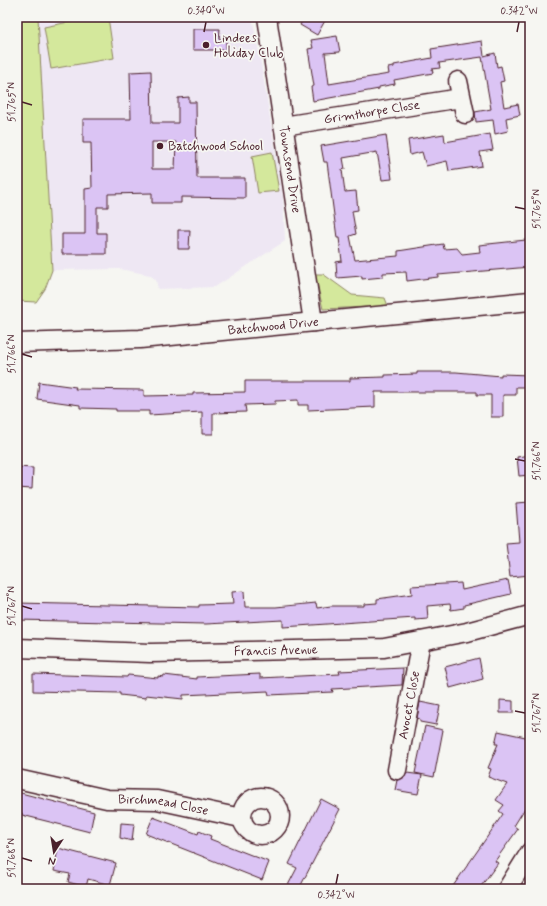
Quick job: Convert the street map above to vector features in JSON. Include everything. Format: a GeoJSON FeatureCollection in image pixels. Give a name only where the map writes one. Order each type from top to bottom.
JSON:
{"type":"FeatureCollection","features":[{"type":"Feature","properties":{"kind":"street","name":"Townsend Drive"},"geometry":{"type":"LineString","coordinates":[[267,17],[313,322]]}},
{"type":"Feature","properties":{"kind":"street","name":"Grimthorpe Close"},"geometry":{"type":"LineString","coordinates":[[283,126],[461,98]]}},
{"type":"Feature","properties":{"kind":"street","name":"Batchwood Drive"},"geometry":{"type":"LineString","coordinates":[[17,343],[140,339],[530,301]]}},
{"type":"Feature","properties":{"kind":"street","name":"Francis Avenue"},"geometry":{"type":"LineString","coordinates":[[17,648],[166,652],[384,648],[467,632],[530,615]]}},
{"type":"Feature","properties":{"kind":"street","name":"Avocet Close"},"geometry":{"type":"LineString","coordinates":[[397,770],[422,641]]}},
{"type":"Feature","properties":{"kind":"street","name":"Birchmead Close"},"geometry":{"type":"LineString","coordinates":[[17,779],[107,799],[157,800],[242,818]]}},
{"type":"Feature","properties":{"kind":"street"},"geometry":{"type":"LineString","coordinates":[[507,889],[528,862]]}},
{"type":"Feature","properties":{"kind":"shaded area","name":"Batchwood School"},"geometry":{"type":"Polygon","coordinates":[[[17,17],[252,17],[283,197],[285,241],[215,287],[158,289],[156,280],[150,275],[120,269],[53,270],[45,289],[36,302],[17,301],[17,17]]]}},
{"type":"Feature","properties":{"kind":"green space"},"geometry":{"type":"Polygon","coordinates":[[[17,17],[38,17],[52,270],[45,289],[36,302],[17,301],[17,17]]]}},
{"type":"Feature","properties":{"kind":"green space"},"geometry":{"type":"Polygon","coordinates":[[[94,17],[108,17],[114,58],[51,69],[44,27],[94,17]]]}},
{"type":"Feature","properties":{"kind":"green space"},"geometry":{"type":"Polygon","coordinates":[[[272,152],[279,191],[258,193],[252,156],[272,152]]]}},
{"type":"Feature","properties":{"kind":"green space"},"geometry":{"type":"Polygon","coordinates":[[[315,274],[323,274],[352,295],[385,298],[388,306],[323,309],[315,274]]]}},
{"type":"Feature","properties":{"kind":"building"},"geometry":{"type":"Polygon","coordinates":[[[304,17],[327,17],[317,35],[300,25],[304,17]]]}},
{"type":"Feature","properties":{"kind":"building"},"geometry":{"type":"Polygon","coordinates":[[[193,29],[220,29],[219,39],[226,39],[226,50],[193,50],[193,29]]]}},
{"type":"Feature","properties":{"kind":"building"},"geometry":{"type":"Polygon","coordinates":[[[337,36],[340,52],[325,53],[329,84],[389,74],[388,68],[394,67],[394,65],[432,58],[431,49],[482,41],[484,56],[495,53],[497,67],[501,66],[504,81],[500,82],[504,107],[518,104],[520,115],[506,118],[508,131],[495,134],[493,120],[476,122],[475,112],[491,109],[482,57],[439,63],[440,68],[432,69],[433,73],[394,80],[395,84],[379,87],[379,89],[313,101],[311,87],[314,86],[308,49],[313,48],[311,40],[337,36]]]}},
{"type":"Feature","properties":{"kind":"building"},"geometry":{"type":"Polygon","coordinates":[[[151,71],[152,123],[178,123],[178,98],[189,97],[189,102],[196,102],[197,178],[245,178],[245,198],[181,197],[181,203],[152,203],[152,193],[108,194],[108,207],[97,207],[97,233],[106,233],[106,254],[62,254],[62,234],[85,234],[85,189],[92,188],[91,143],[83,143],[83,119],[131,119],[130,72],[151,71]],[[152,142],[152,169],[175,169],[176,142],[152,142]]]}},
{"type":"Feature","properties":{"kind":"building"},"geometry":{"type":"Polygon","coordinates":[[[444,134],[445,142],[490,134],[493,150],[480,152],[482,166],[449,171],[447,161],[426,166],[422,152],[410,155],[408,140],[444,134]]]}},
{"type":"Feature","properties":{"kind":"building"},"geometry":{"type":"Polygon","coordinates":[[[386,135],[392,179],[382,180],[377,152],[343,158],[345,169],[342,170],[345,192],[356,191],[358,210],[352,211],[356,234],[350,236],[355,260],[398,256],[398,251],[443,244],[444,249],[457,248],[462,254],[480,252],[479,245],[526,240],[527,246],[530,246],[530,267],[438,275],[438,277],[407,281],[406,272],[383,273],[383,277],[362,279],[362,276],[337,278],[336,262],[342,261],[339,238],[337,238],[327,162],[324,162],[321,146],[386,135]]]}},
{"type":"Feature","properties":{"kind":"building"},"geometry":{"type":"Polygon","coordinates":[[[178,230],[190,230],[189,249],[178,249],[178,230]]]}},
{"type":"Feature","properties":{"kind":"building"},"geometry":{"type":"Polygon","coordinates":[[[417,372],[456,372],[501,376],[501,374],[530,375],[530,387],[516,387],[516,395],[503,395],[503,417],[491,417],[491,395],[477,395],[477,392],[375,392],[375,407],[308,410],[308,405],[298,405],[298,400],[275,401],[275,404],[245,405],[246,412],[213,413],[213,434],[202,434],[202,412],[149,415],[149,411],[116,411],[116,409],[80,408],[80,405],[37,399],[39,382],[76,387],[75,389],[144,390],[144,396],[193,395],[193,393],[245,392],[245,381],[350,381],[350,378],[385,377],[385,375],[417,374],[417,372]]]}},
{"type":"Feature","properties":{"kind":"building"},"geometry":{"type":"Polygon","coordinates":[[[530,455],[530,475],[519,476],[517,457],[530,455]]]}},
{"type":"Feature","properties":{"kind":"building"},"geometry":{"type":"Polygon","coordinates":[[[17,467],[33,468],[32,489],[17,488],[17,467]]]}},
{"type":"Feature","properties":{"kind":"building"},"geometry":{"type":"Polygon","coordinates":[[[530,502],[530,575],[510,577],[506,543],[519,542],[516,503],[530,502]]]}},
{"type":"Feature","properties":{"kind":"building"},"geometry":{"type":"Polygon","coordinates":[[[508,580],[511,594],[464,605],[464,608],[451,610],[450,604],[427,606],[428,619],[415,620],[415,618],[283,627],[283,620],[206,624],[17,620],[17,603],[199,607],[199,605],[233,604],[232,592],[244,591],[245,607],[276,607],[316,603],[317,608],[331,606],[364,606],[364,604],[377,603],[377,599],[412,594],[411,586],[461,583],[462,590],[508,580]]]}},
{"type":"Feature","properties":{"kind":"building"},"geometry":{"type":"Polygon","coordinates":[[[479,658],[483,679],[450,688],[445,667],[479,658]]]}},
{"type":"Feature","properties":{"kind":"building"},"geometry":{"type":"Polygon","coordinates":[[[403,668],[402,685],[332,689],[333,692],[269,695],[268,691],[183,695],[183,699],[146,695],[146,698],[120,695],[120,693],[33,691],[33,674],[127,677],[128,675],[158,678],[158,676],[163,677],[164,675],[197,679],[197,677],[260,674],[260,678],[340,674],[339,671],[403,668]]]}},
{"type":"Feature","properties":{"kind":"building"},"geometry":{"type":"Polygon","coordinates":[[[500,700],[513,701],[513,713],[500,713],[500,700]]]}},
{"type":"Feature","properties":{"kind":"building"},"geometry":{"type":"Polygon","coordinates":[[[420,702],[440,706],[436,725],[420,722],[420,719],[417,718],[420,702]]]}},
{"type":"Feature","properties":{"kind":"building"},"geometry":{"type":"Polygon","coordinates":[[[425,726],[443,730],[434,777],[415,773],[425,726]]]}},
{"type":"Feature","properties":{"kind":"building"},"geometry":{"type":"Polygon","coordinates":[[[498,731],[530,738],[530,800],[514,826],[518,829],[495,861],[498,863],[479,889],[451,889],[503,814],[499,811],[504,805],[496,800],[507,784],[488,777],[491,769],[488,768],[498,744],[495,744],[498,731]]]}},
{"type":"Feature","properties":{"kind":"building"},"geometry":{"type":"Polygon","coordinates":[[[407,773],[422,775],[418,794],[395,790],[397,780],[405,777],[407,773]]]}},
{"type":"Feature","properties":{"kind":"building"},"geometry":{"type":"Polygon","coordinates":[[[17,792],[94,812],[90,832],[22,815],[22,813],[17,812],[17,792]]]}},
{"type":"Feature","properties":{"kind":"building"},"geometry":{"type":"Polygon","coordinates":[[[321,799],[340,809],[299,889],[286,889],[297,868],[289,864],[321,799]]]}},
{"type":"Feature","properties":{"kind":"building"},"geometry":{"type":"Polygon","coordinates":[[[153,817],[198,834],[199,831],[211,836],[210,839],[269,862],[262,880],[146,834],[153,817]]]}},
{"type":"Feature","properties":{"kind":"building"},"geometry":{"type":"Polygon","coordinates":[[[121,823],[134,824],[132,841],[120,838],[121,823]]]}},
{"type":"Feature","properties":{"kind":"building"},"geometry":{"type":"Polygon","coordinates":[[[58,848],[116,863],[110,885],[88,879],[86,887],[68,882],[70,874],[54,871],[58,848]]]}},
{"type":"Feature","properties":{"kind":"place","name":"Lindees Holiday Club"},"geometry":{"type":"Point","coordinates":[206,45]}},
{"type":"Feature","properties":{"kind":"place","name":"Batchwood School"},"geometry":{"type":"Point","coordinates":[160,146]}}]}
